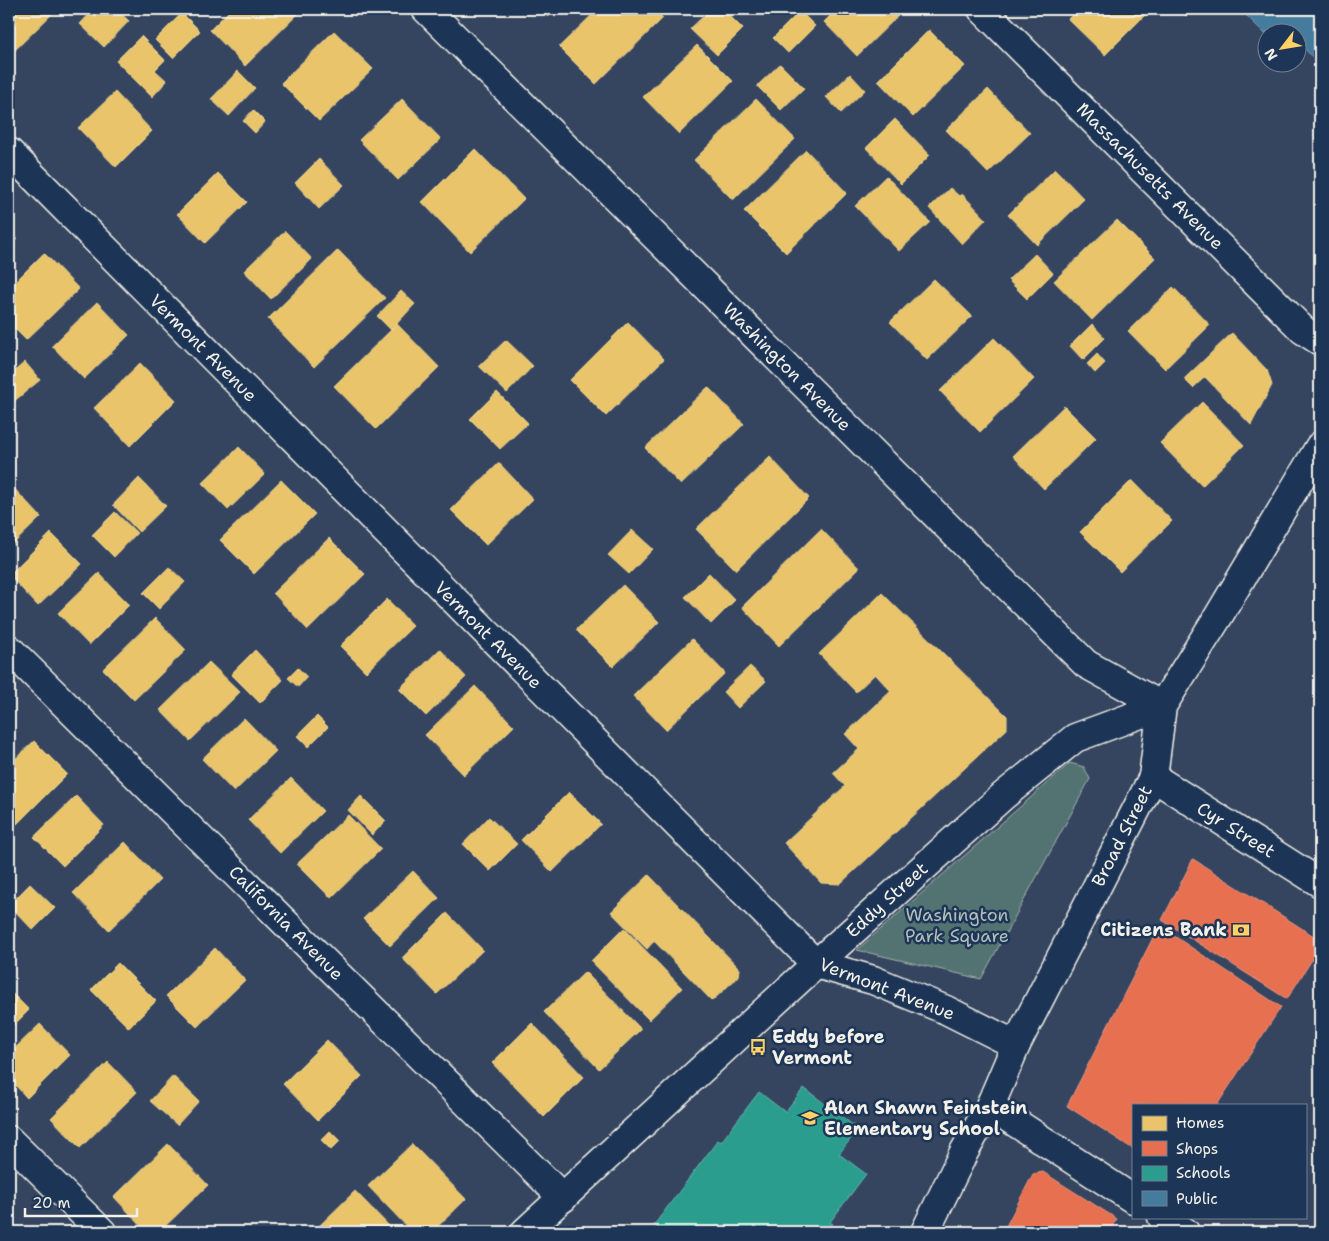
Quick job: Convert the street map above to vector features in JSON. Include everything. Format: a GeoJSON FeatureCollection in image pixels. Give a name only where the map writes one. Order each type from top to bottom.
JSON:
{"type":"FeatureCollection","features":[{"type":"Feature","properties":{"kind":"street","name":"Washington Avenue"},"geometry":{"type":"LineString","coordinates":[[426,9],[1086,664],[1162,706]]}},
{"type":"Feature","properties":{"kind":"street","name":"Massachusetts Avenue"},"geometry":{"type":"LineString","coordinates":[[982,9],[1303,330],[1320,341]]}},
{"type":"Feature","properties":{"kind":"street","name":"Vermont Avenue"},"geometry":{"type":"LineString","coordinates":[[9,152],[816,964],[873,980],[928,1002],[1016,1045]]}},
{"type":"Feature","properties":{"kind":"street","name":"Broad Street"},"geometry":{"type":"LineString","coordinates":[[925,1232],[964,1152],[990,1106],[1016,1045],[1153,776],[1162,706],[1218,617],[1320,446]]}},
{"type":"Feature","properties":{"kind":"street","name":"California Avenue"},"geometry":{"type":"LineString","coordinates":[[9,649],[563,1198]]}},
{"type":"Feature","properties":{"kind":"street","name":"Eddy Street"},"geometry":{"type":"LineString","coordinates":[[524,1232],[816,964],[1003,796],[1076,738],[1162,706]]}},
{"type":"Feature","properties":{"kind":"street","name":"Cyr Street"},"geometry":{"type":"LineString","coordinates":[[1153,776],[1320,882]]}},
{"type":"Feature","properties":{"kind":"street"},"geometry":{"type":"LineString","coordinates":[[990,1106],[1132,1197]]}},
{"type":"Feature","properties":{"kind":"street"},"geometry":{"type":"LineString","coordinates":[[9,1140],[102,1232]]}},
{"type":"Feature","properties":{"kind":"street"},"geometry":{"type":"LineString","coordinates":[[1164,1218],[1185,1232]]}},
{"type":"Feature","properties":{"kind":"green space","name":"Washington Park Square"},"geometry":{"type":"Polygon","coordinates":[[[1070,763],[1084,767],[1090,779],[981,979],[857,950],[1070,763]]]}},
{"type":"Feature","properties":{"kind":"building: Homes"},"geometry":{"type":"Polygon","coordinates":[[[9,9],[57,9],[11,54],[9,51],[9,9]]]}},
{"type":"Feature","properties":{"kind":"building: Homes"},"geometry":{"type":"Polygon","coordinates":[[[94,9],[116,9],[129,21],[104,47],[80,24],[94,9]]]}},
{"type":"Feature","properties":{"kind":"building: Homes"},"geometry":{"type":"Polygon","coordinates":[[[231,9],[303,9],[245,66],[210,30],[231,9]]]}},
{"type":"Feature","properties":{"kind":"building: Homes"},"geometry":{"type":"Polygon","coordinates":[[[540,9],[556,9],[548,17],[540,9]]]}},
{"type":"Feature","properties":{"kind":"building: Homes"},"geometry":{"type":"Polygon","coordinates":[[[598,9],[654,9],[663,18],[596,84],[559,47],[598,9]]]}},
{"type":"Feature","properties":{"kind":"building: Homes"},"geometry":{"type":"Polygon","coordinates":[[[711,9],[723,9],[743,29],[717,55],[690,29],[711,9]]]}},
{"type":"Feature","properties":{"kind":"building: Homes"},"geometry":{"type":"Polygon","coordinates":[[[837,9],[905,9],[857,56],[824,22],[837,9]]]}},
{"type":"Feature","properties":{"kind":"building: Homes"},"geometry":{"type":"Polygon","coordinates":[[[1078,9],[1151,9],[1105,55],[1068,19],[1078,9]]]}},
{"type":"Feature","properties":{"kind":"building: Homes"},"geometry":{"type":"Polygon","coordinates":[[[800,11],[815,26],[788,53],[773,38],[800,11]]]}},
{"type":"Feature","properties":{"kind":"building: Homes"},"geometry":{"type":"Polygon","coordinates":[[[182,13],[200,31],[173,58],[155,40],[182,13]]]}},
{"type":"Feature","properties":{"kind":"building: Homes"},"geometry":{"type":"Polygon","coordinates":[[[929,30],[965,66],[913,117],[878,81],[929,30]]]}},
{"type":"Feature","properties":{"kind":"building: Homes"},"geometry":{"type":"Polygon","coordinates":[[[334,31],[373,69],[319,121],[281,83],[334,31]]]}},
{"type":"Feature","properties":{"kind":"building: Homes"},"geometry":{"type":"Polygon","coordinates":[[[141,36],[165,60],[155,70],[167,81],[152,97],[116,61],[141,36]]]}},
{"type":"Feature","properties":{"kind":"building: Homes"},"geometry":{"type":"Polygon","coordinates":[[[697,45],[733,81],[679,134],[643,97],[697,45]]]}},
{"type":"Feature","properties":{"kind":"building: Homes"},"geometry":{"type":"Polygon","coordinates":[[[780,64],[804,88],[781,110],[757,86],[780,64]]]}},
{"type":"Feature","properties":{"kind":"building: Homes"},"geometry":{"type":"Polygon","coordinates":[[[238,71],[255,88],[229,116],[211,99],[238,71]]]}},
{"type":"Feature","properties":{"kind":"building: Homes"},"geometry":{"type":"Polygon","coordinates":[[[850,74],[865,90],[841,113],[826,97],[850,74]]]}},
{"type":"Feature","properties":{"kind":"building: Homes"},"geometry":{"type":"Polygon","coordinates":[[[988,89],[1030,133],[988,173],[946,130],[988,89]]]}},
{"type":"Feature","properties":{"kind":"building: Homes"},"geometry":{"type":"Polygon","coordinates":[[[115,92],[152,131],[116,167],[78,128],[115,92]]]}},
{"type":"Feature","properties":{"kind":"building: Homes"},"geometry":{"type":"Polygon","coordinates":[[[402,99],[441,139],[398,180],[359,140],[402,99]]]}},
{"type":"Feature","properties":{"kind":"building: Homes"},"geometry":{"type":"Polygon","coordinates":[[[756,99],[795,139],[733,200],[694,160],[756,99]]]}},
{"type":"Feature","properties":{"kind":"building: Homes"},"geometry":{"type":"Polygon","coordinates":[[[253,110],[265,122],[255,133],[243,121],[253,110]]]}},
{"type":"Feature","properties":{"kind":"building: Homes"},"geometry":{"type":"Polygon","coordinates":[[[895,119],[930,155],[901,184],[866,148],[895,119]]]}},
{"type":"Feature","properties":{"kind":"building: Homes"},"geometry":{"type":"Polygon","coordinates":[[[475,149],[524,199],[470,252],[422,202],[475,149]]]}},
{"type":"Feature","properties":{"kind":"building: Homes"},"geometry":{"type":"Polygon","coordinates":[[[806,150],[847,193],[786,253],[744,211],[806,150]]]}},
{"type":"Feature","properties":{"kind":"building: Homes"},"geometry":{"type":"Polygon","coordinates":[[[319,159],[344,185],[319,209],[295,183],[319,159]]]}},
{"type":"Feature","properties":{"kind":"building: Homes"},"geometry":{"type":"Polygon","coordinates":[[[1055,169],[1084,199],[1037,245],[1008,215],[1055,169]]]}},
{"type":"Feature","properties":{"kind":"building: Homes"},"geometry":{"type":"Polygon","coordinates":[[[218,173],[247,202],[205,243],[177,214],[218,173]]]}},
{"type":"Feature","properties":{"kind":"building: Homes"},"geometry":{"type":"Polygon","coordinates":[[[886,176],[930,222],[899,251],[855,206],[886,176]]]}},
{"type":"Feature","properties":{"kind":"building: Homes"},"geometry":{"type":"Polygon","coordinates":[[[950,188],[959,196],[962,194],[986,219],[962,244],[929,208],[950,188]]]}},
{"type":"Feature","properties":{"kind":"building: Homes"},"geometry":{"type":"Polygon","coordinates":[[[1117,220],[1155,258],[1092,320],[1054,281],[1117,220]]]}},
{"type":"Feature","properties":{"kind":"building: Homes"},"geometry":{"type":"Polygon","coordinates":[[[9,231],[17,239],[9,247],[9,231]]]}},
{"type":"Feature","properties":{"kind":"building: Homes"},"geometry":{"type":"Polygon","coordinates":[[[285,231],[312,259],[271,299],[244,271],[285,231]]]}},
{"type":"Feature","properties":{"kind":"building: Homes"},"geometry":{"type":"Polygon","coordinates":[[[338,250],[385,298],[314,367],[268,319],[338,250]]]}},
{"type":"Feature","properties":{"kind":"building: Homes"},"geometry":{"type":"Polygon","coordinates":[[[44,253],[79,289],[26,340],[9,323],[9,288],[44,253]]]}},
{"type":"Feature","properties":{"kind":"building: Homes"},"geometry":{"type":"Polygon","coordinates":[[[1035,254],[1053,273],[1027,299],[1008,280],[1035,254]]]}},
{"type":"Feature","properties":{"kind":"building: Homes"},"geometry":{"type":"Polygon","coordinates":[[[934,279],[972,316],[927,360],[890,322],[934,279]]]}},
{"type":"Feature","properties":{"kind":"building: Homes"},"geometry":{"type":"Polygon","coordinates":[[[1173,287],[1210,325],[1165,369],[1128,331],[1173,287]]]}},
{"type":"Feature","properties":{"kind":"building: Homes"},"geometry":{"type":"Polygon","coordinates":[[[401,291],[415,304],[391,330],[377,316],[401,291]]]}},
{"type":"Feature","properties":{"kind":"building: Homes"},"geometry":{"type":"Polygon","coordinates":[[[97,302],[129,335],[84,379],[52,346],[97,302]]]}},
{"type":"Feature","properties":{"kind":"building: Homes"},"geometry":{"type":"Polygon","coordinates":[[[628,322],[664,359],[606,416],[570,380],[628,322]]]}},
{"type":"Feature","properties":{"kind":"building: Homes"},"geometry":{"type":"Polygon","coordinates":[[[397,324],[439,367],[376,429],[334,386],[397,324]]]}},
{"type":"Feature","properties":{"kind":"building: Homes"},"geometry":{"type":"Polygon","coordinates":[[[1092,324],[1105,338],[1083,360],[1070,346],[1092,324]]]}},
{"type":"Feature","properties":{"kind":"building: Homes"},"geometry":{"type":"Polygon","coordinates":[[[1232,333],[1267,370],[1272,385],[1251,425],[1205,377],[1193,388],[1184,379],[1232,333]]]}},
{"type":"Feature","properties":{"kind":"building: Homes"},"geometry":{"type":"Polygon","coordinates":[[[994,338],[1034,379],[980,432],[940,391],[994,338]]]}},
{"type":"Feature","properties":{"kind":"building: Homes"},"geometry":{"type":"Polygon","coordinates":[[[506,340],[533,366],[507,393],[479,366],[506,340]]]}},
{"type":"Feature","properties":{"kind":"building: Homes"},"geometry":{"type":"Polygon","coordinates":[[[1097,354],[1105,363],[1095,373],[1087,364],[1097,354]]]}},
{"type":"Feature","properties":{"kind":"building: Homes"},"geometry":{"type":"Polygon","coordinates":[[[25,362],[40,380],[13,402],[9,398],[9,376],[25,362]]]}},
{"type":"Feature","properties":{"kind":"building: Homes"},"geometry":{"type":"Polygon","coordinates":[[[140,363],[176,400],[130,446],[94,408],[140,363]]]}},
{"type":"Feature","properties":{"kind":"building: Homes"},"geometry":{"type":"Polygon","coordinates":[[[708,387],[744,424],[681,485],[645,448],[708,387]]]}},
{"type":"Feature","properties":{"kind":"building: Homes"},"geometry":{"type":"Polygon","coordinates":[[[497,392],[528,423],[500,449],[470,419],[497,392]]]}},
{"type":"Feature","properties":{"kind":"building: Homes"},"geometry":{"type":"Polygon","coordinates":[[[1202,402],[1244,445],[1202,486],[1160,443],[1202,402]]]}},
{"type":"Feature","properties":{"kind":"building: Homes"},"geometry":{"type":"Polygon","coordinates":[[[1064,406],[1096,438],[1044,489],[1013,456],[1064,406]]]}},
{"type":"Feature","properties":{"kind":"building: Homes"},"geometry":{"type":"Polygon","coordinates":[[[239,447],[265,474],[228,510],[202,483],[239,447]]]}},
{"type":"Feature","properties":{"kind":"building: Homes"},"geometry":{"type":"Polygon","coordinates":[[[770,457],[809,498],[736,570],[696,529],[770,457]]]}},
{"type":"Feature","properties":{"kind":"building: Homes"},"geometry":{"type":"Polygon","coordinates":[[[499,463],[533,499],[486,545],[451,510],[499,463]]]}},
{"type":"Feature","properties":{"kind":"building: Homes"},"geometry":{"type":"Polygon","coordinates":[[[139,478],[166,506],[139,532],[113,505],[139,478]]]}},
{"type":"Feature","properties":{"kind":"building: Homes"},"geometry":{"type":"Polygon","coordinates":[[[281,480],[315,514],[254,574],[220,540],[281,480]]]}},
{"type":"Feature","properties":{"kind":"building: Homes"},"geometry":{"type":"Polygon","coordinates":[[[1132,480],[1172,521],[1120,572],[1080,532],[1132,480]]]}},
{"type":"Feature","properties":{"kind":"building: Homes"},"geometry":{"type":"Polygon","coordinates":[[[9,483],[41,517],[9,548],[9,483]]]}},
{"type":"Feature","properties":{"kind":"building: Homes"},"geometry":{"type":"Polygon","coordinates":[[[115,512],[137,533],[114,557],[92,535],[115,512]]]}},
{"type":"Feature","properties":{"kind":"building: Homes"},"geometry":{"type":"Polygon","coordinates":[[[821,529],[859,568],[779,646],[742,607],[821,529]]]}},
{"type":"Feature","properties":{"kind":"building: Homes"},"geometry":{"type":"Polygon","coordinates":[[[632,530],[653,549],[629,574],[608,555],[632,530]]]}},
{"type":"Feature","properties":{"kind":"building: Homes"},"geometry":{"type":"Polygon","coordinates":[[[51,533],[82,564],[38,606],[9,575],[51,533]]]}},
{"type":"Feature","properties":{"kind":"building: Homes"},"geometry":{"type":"Polygon","coordinates":[[[329,538],[365,574],[308,630],[273,593],[329,538]]]}},
{"type":"Feature","properties":{"kind":"building: Homes"},"geometry":{"type":"Polygon","coordinates":[[[169,567],[185,582],[159,609],[143,593],[169,567]]]}},
{"type":"Feature","properties":{"kind":"building: Homes"},"geometry":{"type":"Polygon","coordinates":[[[99,573],[129,605],[89,645],[58,613],[99,573]]]}},
{"type":"Feature","properties":{"kind":"building: Homes"},"geometry":{"type":"Polygon","coordinates":[[[709,573],[735,600],[711,624],[685,597],[709,573]]]}},
{"type":"Feature","properties":{"kind":"building: Homes"},"geometry":{"type":"Polygon","coordinates":[[[623,585],[659,622],[613,667],[576,630],[623,585]]]}},
{"type":"Feature","properties":{"kind":"building: Homes"},"geometry":{"type":"Polygon","coordinates":[[[882,593],[1007,716],[1007,729],[840,884],[821,883],[784,843],[845,786],[833,773],[859,749],[845,734],[891,691],[875,674],[856,692],[819,654],[882,593]]]}},
{"type":"Feature","properties":{"kind":"building: Homes"},"geometry":{"type":"Polygon","coordinates":[[[387,599],[413,626],[366,672],[340,646],[387,599]]]}},
{"type":"Feature","properties":{"kind":"building: Homes"},"geometry":{"type":"Polygon","coordinates":[[[155,618],[186,650],[134,700],[103,669],[155,618]]]}},
{"type":"Feature","properties":{"kind":"building: Homes"},"geometry":{"type":"Polygon","coordinates":[[[692,639],[725,673],[666,730],[633,696],[692,639]]]}},
{"type":"Feature","properties":{"kind":"building: Homes"},"geometry":{"type":"Polygon","coordinates":[[[440,649],[466,677],[426,716],[399,689],[440,649]]]}},
{"type":"Feature","properties":{"kind":"building: Homes"},"geometry":{"type":"Polygon","coordinates":[[[255,650],[283,680],[260,703],[231,674],[255,650]]]}},
{"type":"Feature","properties":{"kind":"building: Homes"},"geometry":{"type":"Polygon","coordinates":[[[209,662],[240,692],[190,741],[160,710],[209,662]]]}},
{"type":"Feature","properties":{"kind":"building: Homes"},"geometry":{"type":"Polygon","coordinates":[[[750,666],[766,681],[738,708],[723,692],[750,666]]]}},
{"type":"Feature","properties":{"kind":"building: Homes"},"geometry":{"type":"Polygon","coordinates":[[[298,668],[307,677],[298,687],[288,678],[298,668]]]}},
{"type":"Feature","properties":{"kind":"building: Homes"},"geometry":{"type":"Polygon","coordinates":[[[475,686],[514,726],[464,775],[425,735],[475,686]]]}},
{"type":"Feature","properties":{"kind":"building: Homes"},"geometry":{"type":"Polygon","coordinates":[[[317,716],[328,727],[308,747],[297,736],[317,716]]]}},
{"type":"Feature","properties":{"kind":"building: Homes"},"geometry":{"type":"Polygon","coordinates":[[[244,718],[276,751],[234,792],[202,759],[244,718]]]}},
{"type":"Feature","properties":{"kind":"building: Homes"},"geometry":{"type":"Polygon","coordinates":[[[34,741],[67,774],[12,829],[9,825],[9,765],[34,741]]]}},
{"type":"Feature","properties":{"kind":"building: Homes"},"geometry":{"type":"Polygon","coordinates":[[[291,778],[323,811],[280,853],[248,820],[291,778]]]}},
{"type":"Feature","properties":{"kind":"building: Homes"},"geometry":{"type":"Polygon","coordinates":[[[569,792],[601,824],[552,872],[521,840],[569,792]]]}},
{"type":"Feature","properties":{"kind":"building: Homes"},"geometry":{"type":"Polygon","coordinates":[[[76,796],[104,825],[63,866],[34,837],[76,796]]]}},
{"type":"Feature","properties":{"kind":"building: Homes"},"geometry":{"type":"Polygon","coordinates":[[[361,796],[386,821],[372,835],[348,810],[361,796]]]}},
{"type":"Feature","properties":{"kind":"building: Homes"},"geometry":{"type":"Polygon","coordinates":[[[348,815],[381,849],[331,898],[297,864],[348,815]]]}},
{"type":"Feature","properties":{"kind":"building: Homes"},"geometry":{"type":"Polygon","coordinates":[[[489,817],[517,844],[490,871],[463,844],[489,817]]]}},
{"type":"Feature","properties":{"kind":"building: Homes"},"geometry":{"type":"Polygon","coordinates":[[[125,842],[160,880],[109,930],[73,893],[125,842]]]}},
{"type":"Feature","properties":{"kind":"building: Homes"},"geometry":{"type":"Polygon","coordinates":[[[413,871],[439,898],[390,946],[363,919],[413,871]]]}},
{"type":"Feature","properties":{"kind":"building: Homes"},"geometry":{"type":"Polygon","coordinates":[[[649,875],[740,969],[739,976],[712,1001],[654,941],[647,949],[611,912],[649,875]]]}},
{"type":"Feature","properties":{"kind":"building: Homes"},"geometry":{"type":"Polygon","coordinates":[[[30,884],[55,908],[33,930],[9,905],[30,884]]]}},
{"type":"Feature","properties":{"kind":"building: Homes"},"geometry":{"type":"Polygon","coordinates":[[[447,913],[483,950],[437,994],[402,958],[447,913]]]}},
{"type":"Feature","properties":{"kind":"building: Homes"},"geometry":{"type":"Polygon","coordinates":[[[624,928],[682,988],[649,1020],[591,961],[624,928]]]}},
{"type":"Feature","properties":{"kind":"building: Homes"},"geometry":{"type":"Polygon","coordinates":[[[215,948],[245,980],[197,1027],[166,996],[215,948]]]}},
{"type":"Feature","properties":{"kind":"building: Homes"},"geometry":{"type":"Polygon","coordinates":[[[118,963],[156,1001],[129,1028],[91,990],[118,963]]]}},
{"type":"Feature","properties":{"kind":"building: Homes"},"geometry":{"type":"Polygon","coordinates":[[[585,972],[641,1029],[599,1069],[544,1012],[585,972]]]}},
{"type":"Feature","properties":{"kind":"building: Homes"},"geometry":{"type":"Polygon","coordinates":[[[9,990],[29,1010],[9,1030],[9,990]]]}},
{"type":"Feature","properties":{"kind":"building: Homes"},"geometry":{"type":"Polygon","coordinates":[[[532,1023],[584,1077],[544,1117],[492,1063],[532,1023]]]}},
{"type":"Feature","properties":{"kind":"building: Homes"},"geometry":{"type":"Polygon","coordinates":[[[40,1024],[70,1055],[27,1098],[9,1078],[9,1054],[40,1024]]]}},
{"type":"Feature","properties":{"kind":"building: Homes"},"geometry":{"type":"Polygon","coordinates":[[[327,1040],[362,1076],[318,1120],[283,1084],[327,1040]]]}},
{"type":"Feature","properties":{"kind":"building: Homes"},"geometry":{"type":"Polygon","coordinates":[[[108,1062],[137,1092],[80,1148],[51,1118],[108,1062]]]}},
{"type":"Feature","properties":{"kind":"building: Homes"},"geometry":{"type":"Polygon","coordinates":[[[173,1076],[199,1101],[177,1125],[150,1101],[173,1076]]]}},
{"type":"Feature","properties":{"kind":"building: Homes"},"geometry":{"type":"Polygon","coordinates":[[[330,1131],[340,1141],[331,1150],[321,1140],[330,1131]]]}},
{"type":"Feature","properties":{"kind":"building: Homes"},"geometry":{"type":"Polygon","coordinates":[[[168,1144],[208,1185],[159,1232],[147,1232],[114,1197],[168,1144]]]}},
{"type":"Feature","properties":{"kind":"building: Homes"},"geometry":{"type":"Polygon","coordinates":[[[412,1144],[466,1199],[432,1232],[412,1232],[368,1186],[412,1144]]]}},
{"type":"Feature","properties":{"kind":"building: Homes"},"geometry":{"type":"Polygon","coordinates":[[[355,1191],[395,1232],[313,1232],[355,1191]]]}},
{"type":"Feature","properties":{"kind":"building: Homes"},"geometry":{"type":"Polygon","coordinates":[[[1320,1220],[1320,1232],[1312,1232],[1320,1220]]]}},
{"type":"Feature","properties":{"kind":"building: Shops"},"geometry":{"type":"Polygon","coordinates":[[[1178,9],[1193,9],[1186,16],[1178,9]]]}},
{"type":"Feature","properties":{"kind":"building: Shops","name":"Citizens Bank"},"geometry":{"type":"Polygon","coordinates":[[[1193,859],[1320,940],[1320,947],[1287,999],[1162,920],[1193,859]]]}},
{"type":"Feature","properties":{"kind":"building: Shops"},"geometry":{"type":"Polygon","coordinates":[[[1159,926],[1281,1007],[1218,1104],[1132,1104],[1132,1148],[1067,1106],[1159,926]]]}},
{"type":"Feature","properties":{"kind":"building: Shops"},"geometry":{"type":"Polygon","coordinates":[[[1043,1172],[1117,1219],[1108,1232],[1003,1232],[1033,1174],[1043,1172]]]}},
{"type":"Feature","properties":{"kind":"building: Schools","name":"Alan Shawn Feinstein Elementary School"},"geometry":{"type":"Polygon","coordinates":[[[804,1088],[858,1129],[839,1154],[866,1174],[830,1222],[833,1224],[827,1232],[654,1232],[658,1227],[654,1225],[718,1140],[721,1142],[759,1092],[785,1112],[804,1088]]]}},
{"type":"Feature","properties":{"kind":"building: Public"},"geometry":{"type":"Polygon","coordinates":[[[1240,9],[1320,9],[1320,65],[1306,50],[1306,22],[1256,22],[1256,25],[1240,9]]]}},
{"type":"Feature","properties":{"kind":"place","name":"Citizens Bank"},"geometry":{"type":"Point","coordinates":[1241,930]}},
{"type":"Feature","properties":{"kind":"place","name":"Eddy before Vermont"},"geometry":{"type":"Point","coordinates":[758,1047]}},
{"type":"Feature","properties":{"kind":"place","name":"Alan Shawn Feinstein Elementary School"},"geometry":{"type":"Point","coordinates":[810,1118]}}]}
